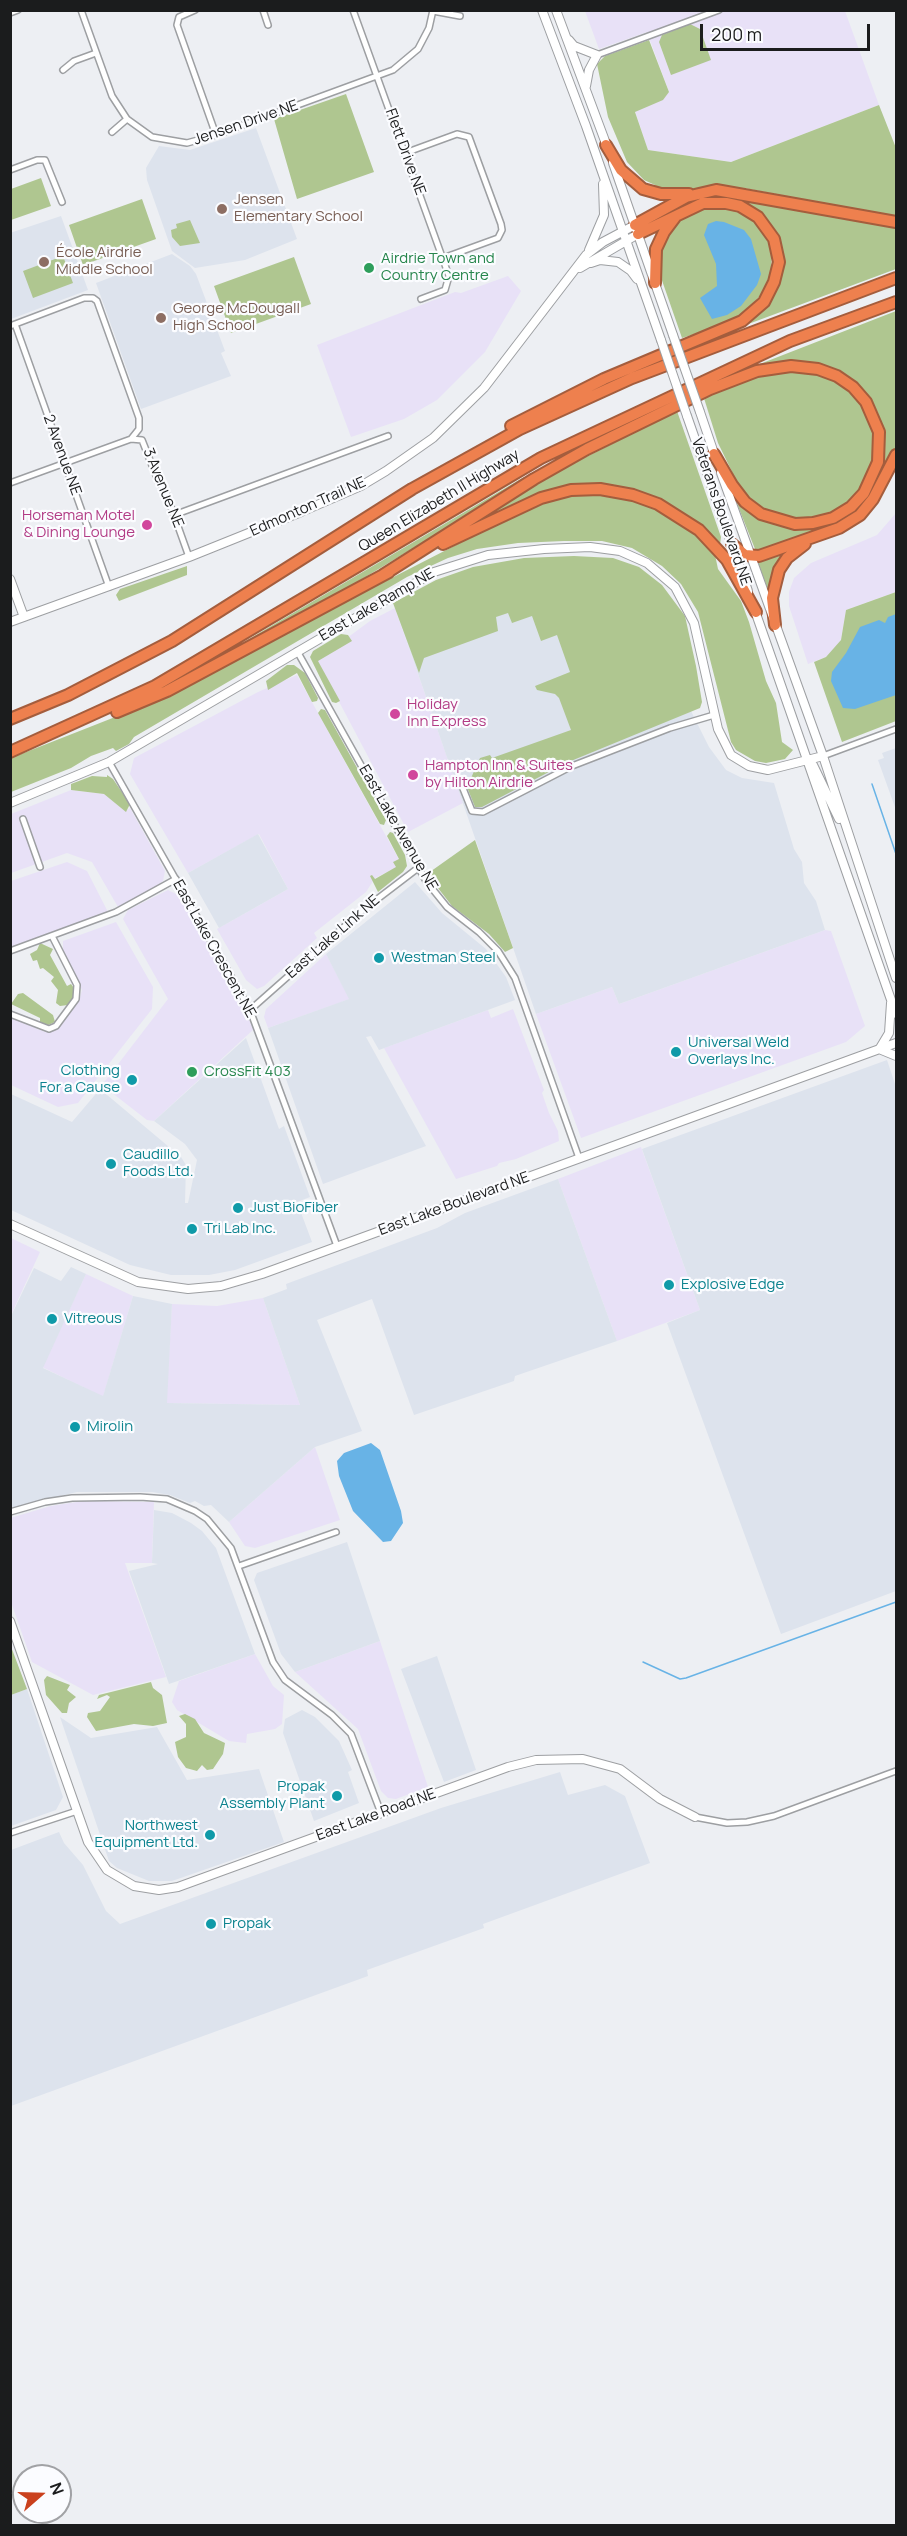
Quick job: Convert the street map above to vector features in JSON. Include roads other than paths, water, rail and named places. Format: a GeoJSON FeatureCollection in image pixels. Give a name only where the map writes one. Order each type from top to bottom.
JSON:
{"type":"FeatureCollection","features":[{"type":"Feature","properties":{"kind":"highway"},"geometry":{"type":"LineString","coordinates":[[606,145],[621,170],[643,189],[668,195],[725,191],[897,222]]}},
{"type":"Feature","properties":{"kind":"highway"},"geometry":{"type":"LineString","coordinates":[[636,230],[698,193]]}},
{"type":"Feature","properties":{"kind":"highway"},"geometry":{"type":"LineString","coordinates":[[412,489],[464,452],[517,422],[604,379],[733,326],[758,309],[771,290],[778,262],[774,239],[758,217],[740,206],[719,202],[703,203],[636,230]]}},
{"type":"Feature","properties":{"kind":"highway"},"geometry":{"type":"LineString","coordinates":[[655,283],[656,249],[664,232],[678,214]]}},
{"type":"Feature","properties":{"kind":"highway","name":"Queen Elizabeth II Highway"},"geometry":{"type":"LineString","coordinates":[[10,718],[68,695],[172,641],[412,489],[520,429],[590,395],[897,278]]}},
{"type":"Feature","properties":{"kind":"highway","name":"Queen Elizabeth II Highway"},"geometry":{"type":"LineString","coordinates":[[10,752],[41,740],[155,686],[219,651],[482,491],[541,458],[790,341],[897,302]]}},
{"type":"Feature","properties":{"kind":"highway"},"geometry":{"type":"LineString","coordinates":[[383,575],[534,479],[587,449],[710,389],[757,371],[791,366],[819,369],[837,376],[854,387],[866,402],[879,432],[878,462],[864,493],[851,507],[833,518],[813,523],[795,524],[761,514],[745,502],[714,454]]}},
{"type":"Feature","properties":{"kind":"highway"},"geometry":{"type":"LineString","coordinates":[[775,625],[772,598],[779,570],[798,549],[860,515],[873,499],[897,455]]}},
{"type":"Feature","properties":{"kind":"highway"},"geometry":{"type":"LineString","coordinates":[[41,740],[106,717],[167,691],[484,523],[541,498],[572,490],[600,489],[633,495],[658,504],[699,530],[727,560],[756,612]]}},
{"type":"Feature","properties":{"kind":"highway"},"geometry":{"type":"LineString","coordinates":[[732,544],[750,556],[759,556],[824,534]]}},
{"type":"Feature","properties":{"kind":"main road","name":"Veterans Boulevard NE"},"geometry":{"type":"LineString","coordinates":[[542,10],[603,174],[897,1014]]}},
{"type":"Feature","properties":{"kind":"main road","name":"Veterans Boulevard NE"},"geometry":{"type":"LineString","coordinates":[[556,10],[822,756],[897,978]]}},
{"type":"Feature","properties":{"kind":"main road"},"geometry":{"type":"LineString","coordinates":[[566,36],[574,46],[597,55],[589,70],[586,89]]}},
{"type":"Feature","properties":{"kind":"main road"},"geometry":{"type":"LineString","coordinates":[[586,255],[604,215],[603,174]]}},
{"type":"Feature","properties":{"kind":"main road","name":"Edmonton Trail NE"},"geometry":{"type":"LineString","coordinates":[[10,622],[189,557],[334,499],[361,486],[408,457],[457,416],[484,388],[586,255],[636,230]]}},
{"type":"Feature","properties":{"kind":"main road","name":"Edmonton Trail NE"},"geometry":{"type":"LineString","coordinates":[[569,276],[624,235]]}},
{"type":"Feature","properties":{"kind":"main road"},"geometry":{"type":"LineString","coordinates":[[584,266],[600,260],[618,262],[631,271],[643,289]]}},
{"type":"Feature","properties":{"kind":"main road","name":"East Lake Ramp NE"},"geometry":{"type":"LineString","coordinates":[[109,762],[418,580],[462,561],[519,551],[590,547],[610,549],[634,556],[657,570],[675,587],[694,623],[714,715],[725,747],[741,762],[768,770],[822,756]]}},
{"type":"Feature","properties":{"kind":"main road"},"geometry":{"type":"LineString","coordinates":[[10,579],[24,617]]}},
{"type":"Feature","properties":{"kind":"main road"},"geometry":{"type":"LineString","coordinates":[[807,759],[814,766],[854,849]]}},
{"type":"Feature","properties":{"kind":"main road"},"geometry":{"type":"LineString","coordinates":[[10,803],[109,762]]}},
{"type":"Feature","properties":{"kind":"main road"},"geometry":{"type":"LineString","coordinates":[[891,997],[889,1033],[879,1049],[897,1056]]}},
{"type":"Feature","properties":{"kind":"main road","name":"East Lake Boulevard NE"},"geometry":{"type":"LineString","coordinates":[[10,1224],[138,1282],[169,1288],[203,1288],[231,1284],[897,1043]]}},
{"type":"Feature","properties":{"kind":"main road","name":"East Lake Road NE"},"geometry":{"type":"LineString","coordinates":[[10,1620],[93,1852],[107,1870],[134,1886],[159,1890],[178,1887],[522,1762],[583,1758],[620,1769],[660,1799],[695,1817]]}},
{"type":"Feature","properties":{"kind":"street"},"geometry":{"type":"LineString","coordinates":[[10,13],[18,10]]}},
{"type":"Feature","properties":{"kind":"street","name":"Jensen Drive NE"},"geometry":{"type":"LineString","coordinates":[[81,10],[112,96],[127,119],[152,136],[174,142],[187,143],[216,135],[377,77]]}},
{"type":"Feature","properties":{"kind":"street"},"geometry":{"type":"LineString","coordinates":[[195,10],[179,17],[177,25],[216,135]]}},
{"type":"Feature","properties":{"kind":"street"},"geometry":{"type":"LineString","coordinates":[[263,10],[268,25]]}},
{"type":"Feature","properties":{"kind":"street","name":"Flett Drive NE"},"geometry":{"type":"LineString","coordinates":[[353,10],[449,276],[448,286],[441,292],[421,299]]}},
{"type":"Feature","properties":{"kind":"street"},"geometry":{"type":"LineString","coordinates":[[597,55],[719,10]]}},
{"type":"Feature","properties":{"kind":"street"},"geometry":{"type":"LineString","coordinates":[[377,77],[404,64],[418,49],[429,28],[434,11],[460,16]]}},
{"type":"Feature","properties":{"kind":"street"},"geometry":{"type":"LineString","coordinates":[[63,70],[74,62],[96,53]]}},
{"type":"Feature","properties":{"kind":"street"},"geometry":{"type":"LineString","coordinates":[[112,132],[127,119]]}},
{"type":"Feature","properties":{"kind":"street"},"geometry":{"type":"LineString","coordinates":[[405,153],[457,134],[465,135],[471,141],[502,230],[498,238],[443,258]]}},
{"type":"Feature","properties":{"kind":"street"},"geometry":{"type":"LineString","coordinates":[[10,170],[37,160],[45,160],[62,202]]}},
{"type":"Feature","properties":{"kind":"street","name":"3 Avenue NE"},"geometry":{"type":"LineString","coordinates":[[13,325],[84,298],[93,298],[99,306],[139,418],[139,429],[131,439]]}},
{"type":"Feature","properties":{"kind":"street","name":"2 Avenue NE"},"geometry":{"type":"LineString","coordinates":[[13,325],[109,587]]}},
{"type":"Feature","properties":{"kind":"street"},"geometry":{"type":"LineString","coordinates":[[174,515],[388,436]]}},
{"type":"Feature","properties":{"kind":"street"},"geometry":{"type":"LineString","coordinates":[[10,483],[131,439]]}},
{"type":"Feature","properties":{"kind":"street","name":"3 Avenue NE"},"geometry":{"type":"LineString","coordinates":[[131,439],[137,439],[145,444],[159,483],[165,490],[189,557]]}},
{"type":"Feature","properties":{"kind":"street","name":"East Lake Avenue NE"},"geometry":{"type":"LineString","coordinates":[[297,651],[418,868],[447,907],[489,942],[511,971],[579,1158]]}},
{"type":"Feature","properties":{"kind":"street"},"geometry":{"type":"LineString","coordinates":[[462,786],[472,811],[480,813],[572,766],[669,728],[714,715]]}},
{"type":"Feature","properties":{"kind":"street"},"geometry":{"type":"LineString","coordinates":[[822,756],[897,729]]}},
{"type":"Feature","properties":{"kind":"street","name":"East Lake Crescent NE"},"geometry":{"type":"LineString","coordinates":[[109,762],[250,1010],[337,1246]]}},
{"type":"Feature","properties":{"kind":"street"},"geometry":{"type":"LineString","coordinates":[[23,819],[40,867]]}},
{"type":"Feature","properties":{"kind":"street","name":"East Lake Link NE"},"geometry":{"type":"LineString","coordinates":[[250,1010],[363,910],[418,868]]}},
{"type":"Feature","properties":{"kind":"street"},"geometry":{"type":"LineString","coordinates":[[10,951],[116,912],[176,879]]}},
{"type":"Feature","properties":{"kind":"street"},"geometry":{"type":"LineString","coordinates":[[10,1014],[49,1029],[56,1026],[76,999],[77,986],[52,936]]}},
{"type":"Feature","properties":{"kind":"street"},"geometry":{"type":"LineString","coordinates":[[10,1512],[45,1502],[77,1497],[167,1499],[207,1519],[223,1536],[239,1566],[273,1662],[285,1680],[332,1714],[351,1734],[381,1813]]}},
{"type":"Feature","properties":{"kind":"street"},"geometry":{"type":"LineString","coordinates":[[239,1566],[336,1532]]}},
{"type":"Feature","properties":{"kind":"street","name":"East Lake Road NE"},"geometry":{"type":"LineString","coordinates":[[695,1817],[727,1823],[756,1820],[897,1771]]}},
{"type":"Feature","properties":{"kind":"street"},"geometry":{"type":"LineString","coordinates":[[10,1833],[77,1811]]}},
{"type":"Feature","properties":{"kind":"water"},"geometry":{"type":"Polygon","coordinates":[[[716,221],[744,230],[751,239],[761,274],[757,285],[741,306],[727,315],[712,319],[700,298],[717,286],[716,264],[704,235],[708,224],[716,221]]]}},
{"type":"Feature","properties":{"kind":"water"},"geometry":{"type":"Polygon","coordinates":[[[896,614],[896,695],[855,709],[843,708],[831,681],[832,672],[846,653],[860,627],[879,620],[885,623],[888,617],[896,614]]]}},
{"type":"Feature","properties":{"kind":"water"},"geometry":{"type":"Polygon","coordinates":[[[371,1443],[380,1450],[401,1511],[403,1523],[391,1541],[383,1542],[353,1511],[339,1476],[337,1461],[344,1453],[371,1443]]]}},
{"type":"Feature","properties":{"kind":"waterway"},"geometry":{"type":"LineString","coordinates":[[872,784],[896,854]]}},
{"type":"Feature","properties":{"kind":"waterway"},"geometry":{"type":"LineString","coordinates":[[643,1662],[680,1679],[686,1678],[896,1602]]}},
{"type":"Feature","properties":{"kind":"place","name":"Jensen Elementary School"},"geometry":{"type":"Point","coordinates":[222,209]}},
{"type":"Feature","properties":{"kind":"place","name":"École Airdrie Middle School"},"geometry":{"type":"Point","coordinates":[44,262]}},
{"type":"Feature","properties":{"kind":"place","name":"Airdrie Town and Country Centre"},"geometry":{"type":"Point","coordinates":[369,268]}},
{"type":"Feature","properties":{"kind":"place","name":"George McDougall High School"},"geometry":{"type":"Point","coordinates":[161,318]}},
{"type":"Feature","properties":{"kind":"place","name":"Horseman Motel & Dining Lounge"},"geometry":{"type":"Point","coordinates":[147,525]}},
{"type":"Feature","properties":{"kind":"place","name":"Holiday Inn Express"},"geometry":{"type":"Point","coordinates":[395,714]}},
{"type":"Feature","properties":{"kind":"place","name":"Hampton Inn & Suites by Hilton Airdrie"},"geometry":{"type":"Point","coordinates":[413,775]}},
{"type":"Feature","properties":{"kind":"place","name":"Westman Steel"},"geometry":{"type":"Point","coordinates":[379,958]}},
{"type":"Feature","properties":{"kind":"place","name":"Universal Weld Overlays Inc."},"geometry":{"type":"Point","coordinates":[676,1052]}},
{"type":"Feature","properties":{"kind":"place","name":"CrossFit 403"},"geometry":{"type":"Point","coordinates":[192,1072]}},
{"type":"Feature","properties":{"kind":"place","name":"Clothing For a Cause"},"geometry":{"type":"Point","coordinates":[132,1080]}},
{"type":"Feature","properties":{"kind":"place","name":"Caudillo Foods Ltd."},"geometry":{"type":"Point","coordinates":[111,1164]}},
{"type":"Feature","properties":{"kind":"place","name":"Just BioFiber"},"geometry":{"type":"Point","coordinates":[238,1208]}},
{"type":"Feature","properties":{"kind":"place","name":"Tri Lab Inc."},"geometry":{"type":"Point","coordinates":[192,1229]}},
{"type":"Feature","properties":{"kind":"place","name":"Explosive Edge"},"geometry":{"type":"Point","coordinates":[669,1285]}},
{"type":"Feature","properties":{"kind":"place","name":"Vitreous"},"geometry":{"type":"Point","coordinates":[52,1319]}},
{"type":"Feature","properties":{"kind":"place","name":"Mirolin"},"geometry":{"type":"Point","coordinates":[75,1427]}},
{"type":"Feature","properties":{"kind":"place","name":"Propak Assembly Plant"},"geometry":{"type":"Point","coordinates":[337,1796]}},
{"type":"Feature","properties":{"kind":"place","name":"Northwest Equipment Ltd."},"geometry":{"type":"Point","coordinates":[210,1835]}},
{"type":"Feature","properties":{"kind":"place","name":"Propak"},"geometry":{"type":"Point","coordinates":[211,1924]}}]}
